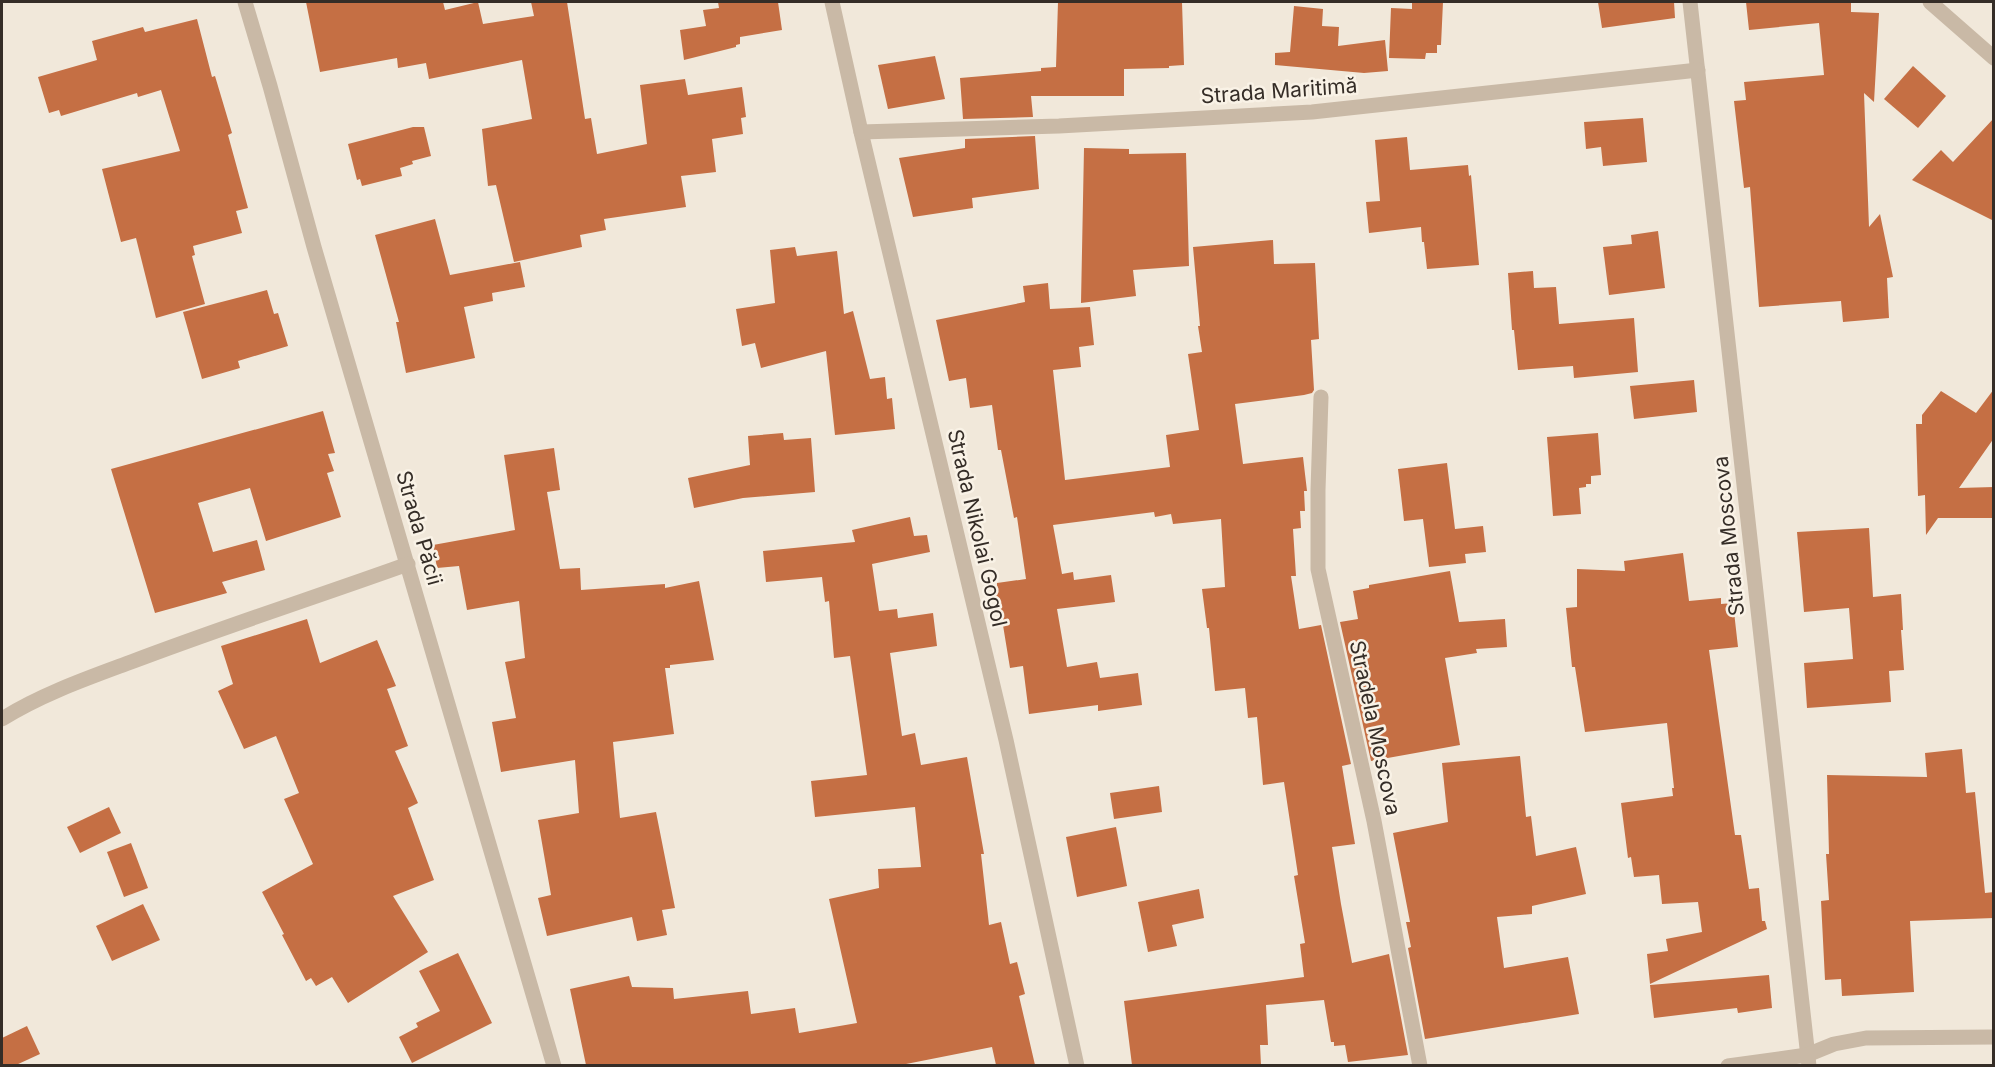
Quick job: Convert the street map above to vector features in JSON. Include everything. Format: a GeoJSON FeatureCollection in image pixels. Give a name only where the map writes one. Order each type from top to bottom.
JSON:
{"type":"FeatureCollection","features":[{"type":"Feature","properties":{"kind":"street","name":"Strada Păcii"},"geometry":{"type":"LineString","coordinates":[[245,2],[494,867],[554,1065]]}},
{"type":"Feature","properties":{"kind":"street","name":"Strada Nikolai Gogol"},"geometry":{"type":"LineString","coordinates":[[832,2],[1006,740],[1077,1065]]}},
{"type":"Feature","properties":{"kind":"street","name":"Strada Moscova"},"geometry":{"type":"LineString","coordinates":[[1690,2],[1808,1060]]}},
{"type":"Feature","properties":{"kind":"street"},"geometry":{"type":"LineString","coordinates":[[1930,2],[1994,58]]}},
{"type":"Feature","properties":{"kind":"street","name":"Strada Maritimă"},"geometry":{"type":"LineString","coordinates":[[861,132],[1059,126],[1312,112],[1698,70]]}},
{"type":"Feature","properties":{"kind":"street","name":"Stradela Moscova"},"geometry":{"type":"LineString","coordinates":[[1321,398],[1318,569],[1374,821],[1420,1065]]}},
{"type":"Feature","properties":{"kind":"street"},"geometry":{"type":"LineString","coordinates":[[2,719],[16,710],[70,686],[201,635],[408,564]]}},
{"type":"Feature","properties":{"kind":"street"},"geometry":{"type":"LineString","coordinates":[[1728,1065],[1808,1060],[1834,1044],[1866,1038],[1994,1037]]}},
{"type":"Feature","properties":{"kind":"building"},"geometry":{"type":"Polygon","coordinates":[[[306,2],[443,2],[445,10],[478,2],[483,24],[534,16],[531,2],[567,2],[585,119],[591,118],[597,154],[647,144],[640,85],[685,79],[688,95],[742,87],[746,117],[741,118],[743,134],[712,139],[716,172],[681,176],[686,207],[604,219],[606,230],[580,235],[582,247],[514,262],[496,185],[488,186],[482,129],[532,119],[522,60],[429,79],[426,63],[398,68],[397,58],[320,72],[306,2]]]}},
{"type":"Feature","properties":{"kind":"building"},"geometry":{"type":"Polygon","coordinates":[[[718,2],[778,2],[782,30],[740,37],[740,44],[736,47],[684,60],[680,30],[706,26],[703,10],[719,8],[718,2]]]}},
{"type":"Feature","properties":{"kind":"building"},"geometry":{"type":"Polygon","coordinates":[[[1058,2],[1182,2],[1184,65],[1169,66],[1169,68],[1124,69],[1124,96],[1031,96],[1033,117],[963,119],[960,78],[1041,71],[1041,68],[1056,67],[1058,2]]]}},
{"type":"Feature","properties":{"kind":"building"},"geometry":{"type":"Polygon","coordinates":[[[1412,2],[1443,2],[1441,45],[1437,45],[1437,53],[1426,53],[1425,59],[1389,58],[1391,8],[1412,9],[1412,2]]]}},
{"type":"Feature","properties":{"kind":"building"},"geometry":{"type":"Polygon","coordinates":[[[1598,2],[1674,2],[1675,18],[1602,28],[1598,2]]]}},
{"type":"Feature","properties":{"kind":"building"},"geometry":{"type":"Polygon","coordinates":[[[1746,2],[1851,2],[1851,12],[1879,13],[1874,102],[1864,93],[1869,227],[1880,214],[1893,277],[1887,278],[1889,318],[1843,322],[1841,301],[1759,307],[1750,187],[1744,188],[1734,101],[1746,100],[1744,82],[1824,75],[1819,23],[1749,30],[1746,2]]]}},
{"type":"Feature","properties":{"kind":"building"},"geometry":{"type":"Polygon","coordinates":[[[1294,6],[1323,9],[1322,26],[1339,27],[1338,46],[1385,40],[1388,71],[1364,73],[1275,65],[1275,53],[1290,52],[1294,6]]]}},
{"type":"Feature","properties":{"kind":"building"},"geometry":{"type":"Polygon","coordinates":[[[197,19],[212,77],[215,76],[232,133],[228,135],[248,208],[236,211],[242,233],[193,246],[195,255],[192,256],[205,304],[156,318],[136,238],[121,242],[102,169],[180,151],[161,90],[138,97],[137,93],[61,116],[59,110],[49,113],[38,77],[97,60],[92,41],[143,27],[145,32],[197,19]]]}},
{"type":"Feature","properties":{"kind":"building"},"geometry":{"type":"Polygon","coordinates":[[[935,56],[945,99],[888,109],[878,65],[935,56]]]}},
{"type":"Feature","properties":{"kind":"building"},"geometry":{"type":"Polygon","coordinates":[[[1913,66],[1946,96],[1918,128],[1884,99],[1913,66]]]}},
{"type":"Feature","properties":{"kind":"building"},"geometry":{"type":"Polygon","coordinates":[[[1643,118],[1647,162],[1603,166],[1601,147],[1586,149],[1584,122],[1643,118]]]}},
{"type":"Feature","properties":{"kind":"building"},"geometry":{"type":"Polygon","coordinates":[[[1994,118],[1994,221],[1912,180],[1941,150],[1953,162],[1994,118]]]}},
{"type":"Feature","properties":{"kind":"building"},"geometry":{"type":"Polygon","coordinates":[[[413,127],[424,127],[431,156],[412,161],[413,164],[400,168],[402,176],[362,186],[360,179],[357,180],[348,144],[413,127]]]}},
{"type":"Feature","properties":{"kind":"building"},"geometry":{"type":"Polygon","coordinates":[[[1035,136],[1039,189],[972,198],[973,208],[913,217],[899,158],[965,148],[965,139],[1035,136]]]}},
{"type":"Feature","properties":{"kind":"building"},"geometry":{"type":"Polygon","coordinates":[[[1407,137],[1410,170],[1468,165],[1469,176],[1471,175],[1479,265],[1427,269],[1421,227],[1369,233],[1366,202],[1380,201],[1375,140],[1407,137]]]}},
{"type":"Feature","properties":{"kind":"building"},"geometry":{"type":"Polygon","coordinates":[[[1084,148],[1129,149],[1129,154],[1186,153],[1189,266],[1133,270],[1136,296],[1081,303],[1084,148]]]}},
{"type":"Feature","properties":{"kind":"building"},"geometry":{"type":"Polygon","coordinates":[[[435,219],[450,275],[520,262],[525,287],[492,293],[493,301],[464,307],[475,358],[406,373],[396,322],[399,322],[375,235],[435,219]]]}},
{"type":"Feature","properties":{"kind":"building"},"geometry":{"type":"Polygon","coordinates":[[[1658,231],[1665,288],[1609,295],[1603,247],[1632,244],[1631,235],[1658,231]]]}},
{"type":"Feature","properties":{"kind":"building"},"geometry":{"type":"Polygon","coordinates":[[[1273,240],[1274,264],[1315,263],[1319,339],[1311,340],[1314,390],[1304,395],[1235,404],[1243,464],[1303,457],[1307,491],[1304,491],[1305,511],[1300,511],[1301,528],[1293,529],[1296,576],[1291,576],[1299,629],[1321,625],[1351,764],[1342,766],[1355,844],[1332,847],[1341,904],[1352,963],[1389,954],[1408,1055],[1348,1062],[1345,1045],[1334,1046],[1334,1042],[1331,1042],[1324,1000],[1266,1005],[1268,1045],[1260,1045],[1261,1065],[1132,1065],[1124,1001],[1304,977],[1300,944],[1305,943],[1294,876],[1298,875],[1284,782],[1263,785],[1257,717],[1248,718],[1245,688],[1215,691],[1209,628],[1207,628],[1202,589],[1225,587],[1221,519],[1173,524],[1171,514],[1155,517],[1154,512],[1053,525],[1062,574],[1073,572],[1074,580],[1111,575],[1115,602],[1057,609],[1067,667],[1097,662],[1100,678],[1138,673],[1142,705],[1098,711],[1098,705],[1029,714],[1023,666],[1010,668],[1001,613],[998,613],[995,587],[997,583],[1026,579],[1017,517],[1014,518],[1001,450],[998,450],[992,405],[970,408],[966,378],[949,381],[936,320],[1025,302],[1023,286],[1048,283],[1050,309],[1090,307],[1094,345],[1079,347],[1081,367],[1053,370],[1065,480],[1170,467],[1166,435],[1199,430],[1188,354],[1202,352],[1193,247],[1273,240]]]}},
{"type":"Feature","properties":{"kind":"building"},"geometry":{"type":"Polygon","coordinates":[[[795,247],[797,256],[837,251],[844,314],[853,311],[870,379],[885,377],[887,399],[892,398],[895,429],[835,435],[826,351],[761,368],[755,343],[742,346],[736,309],[775,303],[770,250],[795,247]]]}},
{"type":"Feature","properties":{"kind":"building"},"geometry":{"type":"Polygon","coordinates":[[[1533,271],[1534,288],[1556,287],[1559,324],[1634,318],[1638,372],[1574,378],[1573,366],[1518,370],[1514,330],[1512,330],[1508,273],[1533,271]]]}},
{"type":"Feature","properties":{"kind":"building"},"geometry":{"type":"Polygon","coordinates":[[[267,290],[274,314],[278,313],[288,346],[238,361],[240,368],[202,379],[183,312],[267,290]]]}},
{"type":"Feature","properties":{"kind":"building"},"geometry":{"type":"Polygon","coordinates":[[[1694,380],[1697,412],[1634,419],[1630,386],[1694,380]]]}},
{"type":"Feature","properties":{"kind":"building"},"geometry":{"type":"Polygon","coordinates":[[[1994,389],[1994,438],[1959,488],[1994,487],[1994,518],[1938,518],[1926,535],[1925,495],[1918,496],[1916,424],[1922,424],[1922,415],[1941,391],[1976,413],[1994,389]]]}},
{"type":"Feature","properties":{"kind":"building"},"geometry":{"type":"Polygon","coordinates":[[[323,411],[335,453],[328,454],[334,471],[327,473],[341,517],[266,541],[250,488],[198,503],[213,552],[257,540],[265,570],[222,582],[227,593],[155,613],[111,469],[323,411]]]}},
{"type":"Feature","properties":{"kind":"building"},"geometry":{"type":"Polygon","coordinates":[[[783,433],[784,440],[811,438],[815,492],[743,498],[694,508],[688,478],[750,465],[748,436],[783,433]]]}},
{"type":"Feature","properties":{"kind":"building"},"geometry":{"type":"Polygon","coordinates":[[[1598,433],[1601,475],[1591,476],[1591,484],[1579,488],[1581,514],[1553,516],[1547,437],[1598,433]]]}},
{"type":"Feature","properties":{"kind":"building"},"geometry":{"type":"Polygon","coordinates":[[[554,448],[560,490],[547,492],[560,569],[580,568],[581,590],[665,584],[665,588],[699,581],[714,660],[670,665],[670,668],[665,668],[674,734],[613,742],[620,818],[656,812],[675,908],[662,910],[667,935],[637,941],[632,917],[547,936],[538,898],[551,895],[538,820],[579,813],[575,760],[501,772],[492,722],[516,718],[505,662],[525,658],[519,601],[467,610],[459,566],[437,568],[433,545],[515,530],[504,455],[554,448]]]}},
{"type":"Feature","properties":{"kind":"building"},"geometry":{"type":"Polygon","coordinates":[[[1447,463],[1455,529],[1483,526],[1486,552],[1465,554],[1466,563],[1429,567],[1423,519],[1404,521],[1398,469],[1447,463]]]}},
{"type":"Feature","properties":{"kind":"building"},"geometry":{"type":"Polygon","coordinates":[[[910,517],[914,536],[927,535],[930,552],[872,564],[879,611],[897,609],[898,618],[933,613],[937,646],[890,653],[902,736],[915,733],[921,765],[967,757],[984,854],[981,854],[989,925],[1001,922],[1010,964],[1017,962],[1025,994],[1019,996],[1035,1065],[996,1065],[992,1047],[901,1065],[586,1065],[570,989],[629,976],[632,987],[673,988],[674,999],[748,991],[751,1014],[795,1008],[799,1033],[857,1023],[829,899],[879,888],[878,869],[921,867],[915,807],[815,817],[811,781],[867,775],[850,656],[834,658],[829,601],[825,602],[822,577],[766,582],[763,551],[855,542],[852,530],[910,517]]]}},
{"type":"Feature","properties":{"kind":"building"},"geometry":{"type":"Polygon","coordinates":[[[1869,528],[1873,597],[1901,594],[1904,670],[1889,671],[1891,702],[1807,708],[1804,663],[1853,659],[1849,608],[1804,612],[1797,532],[1869,528]]]}},
{"type":"Feature","properties":{"kind":"building"},"geometry":{"type":"Polygon","coordinates":[[[1683,553],[1689,601],[1721,598],[1721,604],[1733,603],[1738,647],[1709,650],[1735,835],[1741,835],[1749,889],[1759,888],[1762,921],[1765,921],[1767,929],[1650,984],[1647,954],[1668,951],[1666,939],[1702,932],[1698,902],[1662,904],[1659,875],[1634,877],[1631,857],[1628,858],[1621,803],[1673,796],[1667,723],[1585,732],[1575,667],[1572,667],[1566,608],[1577,607],[1577,569],[1625,571],[1624,561],[1683,553]]]}},
{"type":"Feature","properties":{"kind":"building"},"geometry":{"type":"Polygon","coordinates":[[[1450,571],[1459,622],[1505,619],[1507,647],[1476,649],[1477,653],[1445,658],[1460,745],[1371,761],[1340,622],[1358,619],[1353,591],[1369,588],[1369,585],[1450,571]]]}},
{"type":"Feature","properties":{"kind":"building"},"geometry":{"type":"Polygon","coordinates":[[[307,619],[320,663],[377,640],[396,686],[387,689],[408,746],[395,751],[418,803],[408,808],[434,880],[393,896],[428,952],[348,1003],[332,977],[316,986],[311,978],[306,981],[262,892],[313,864],[284,799],[299,793],[276,736],[244,749],[218,691],[233,684],[221,646],[307,619]]]}},
{"type":"Feature","properties":{"kind":"building"},"geometry":{"type":"Polygon","coordinates":[[[1962,749],[1966,793],[1975,792],[1985,893],[1994,892],[1994,918],[1910,921],[1914,992],[1842,996],[1841,979],[1825,980],[1821,901],[1829,900],[1826,854],[1829,854],[1827,775],[1927,777],[1925,753],[1962,749]]]}},
{"type":"Feature","properties":{"kind":"building"},"geometry":{"type":"Polygon","coordinates":[[[1520,756],[1526,817],[1531,816],[1536,856],[1576,847],[1586,894],[1532,906],[1532,914],[1497,917],[1504,968],[1568,957],[1579,1014],[1425,1039],[1408,948],[1411,947],[1406,922],[1410,922],[1393,833],[1448,822],[1442,763],[1520,756]]]}},
{"type":"Feature","properties":{"kind":"building"},"geometry":{"type":"Polygon","coordinates":[[[1159,786],[1162,812],[1114,819],[1110,793],[1159,786]]]}},
{"type":"Feature","properties":{"kind":"building"},"geometry":{"type":"Polygon","coordinates":[[[109,807],[121,833],[80,853],[67,827],[109,807]]]}},
{"type":"Feature","properties":{"kind":"building"},"geometry":{"type":"Polygon","coordinates":[[[1116,827],[1127,886],[1077,897],[1066,837],[1116,827]]]}},
{"type":"Feature","properties":{"kind":"building"},"geometry":{"type":"Polygon","coordinates":[[[131,843],[148,888],[124,897],[107,852],[131,843]]]}},
{"type":"Feature","properties":{"kind":"building"},"geometry":{"type":"Polygon","coordinates":[[[1199,889],[1204,918],[1172,925],[1177,946],[1148,952],[1138,902],[1199,889]]]}},
{"type":"Feature","properties":{"kind":"building"},"geometry":{"type":"Polygon","coordinates":[[[143,904],[160,940],[112,961],[96,926],[143,904]]]}},
{"type":"Feature","properties":{"kind":"building"},"geometry":{"type":"Polygon","coordinates":[[[458,953],[492,1023],[412,1063],[399,1037],[418,1027],[416,1023],[440,1011],[419,971],[458,953]]]}},
{"type":"Feature","properties":{"kind":"building"},"geometry":{"type":"Polygon","coordinates":[[[1769,975],[1772,1008],[1738,1013],[1737,1008],[1654,1018],[1650,985],[1769,975]]]}},
{"type":"Feature","properties":{"kind":"building"},"geometry":{"type":"Polygon","coordinates":[[[27,1026],[40,1054],[16,1065],[2,1065],[2,1038],[27,1026]]]}}]}
